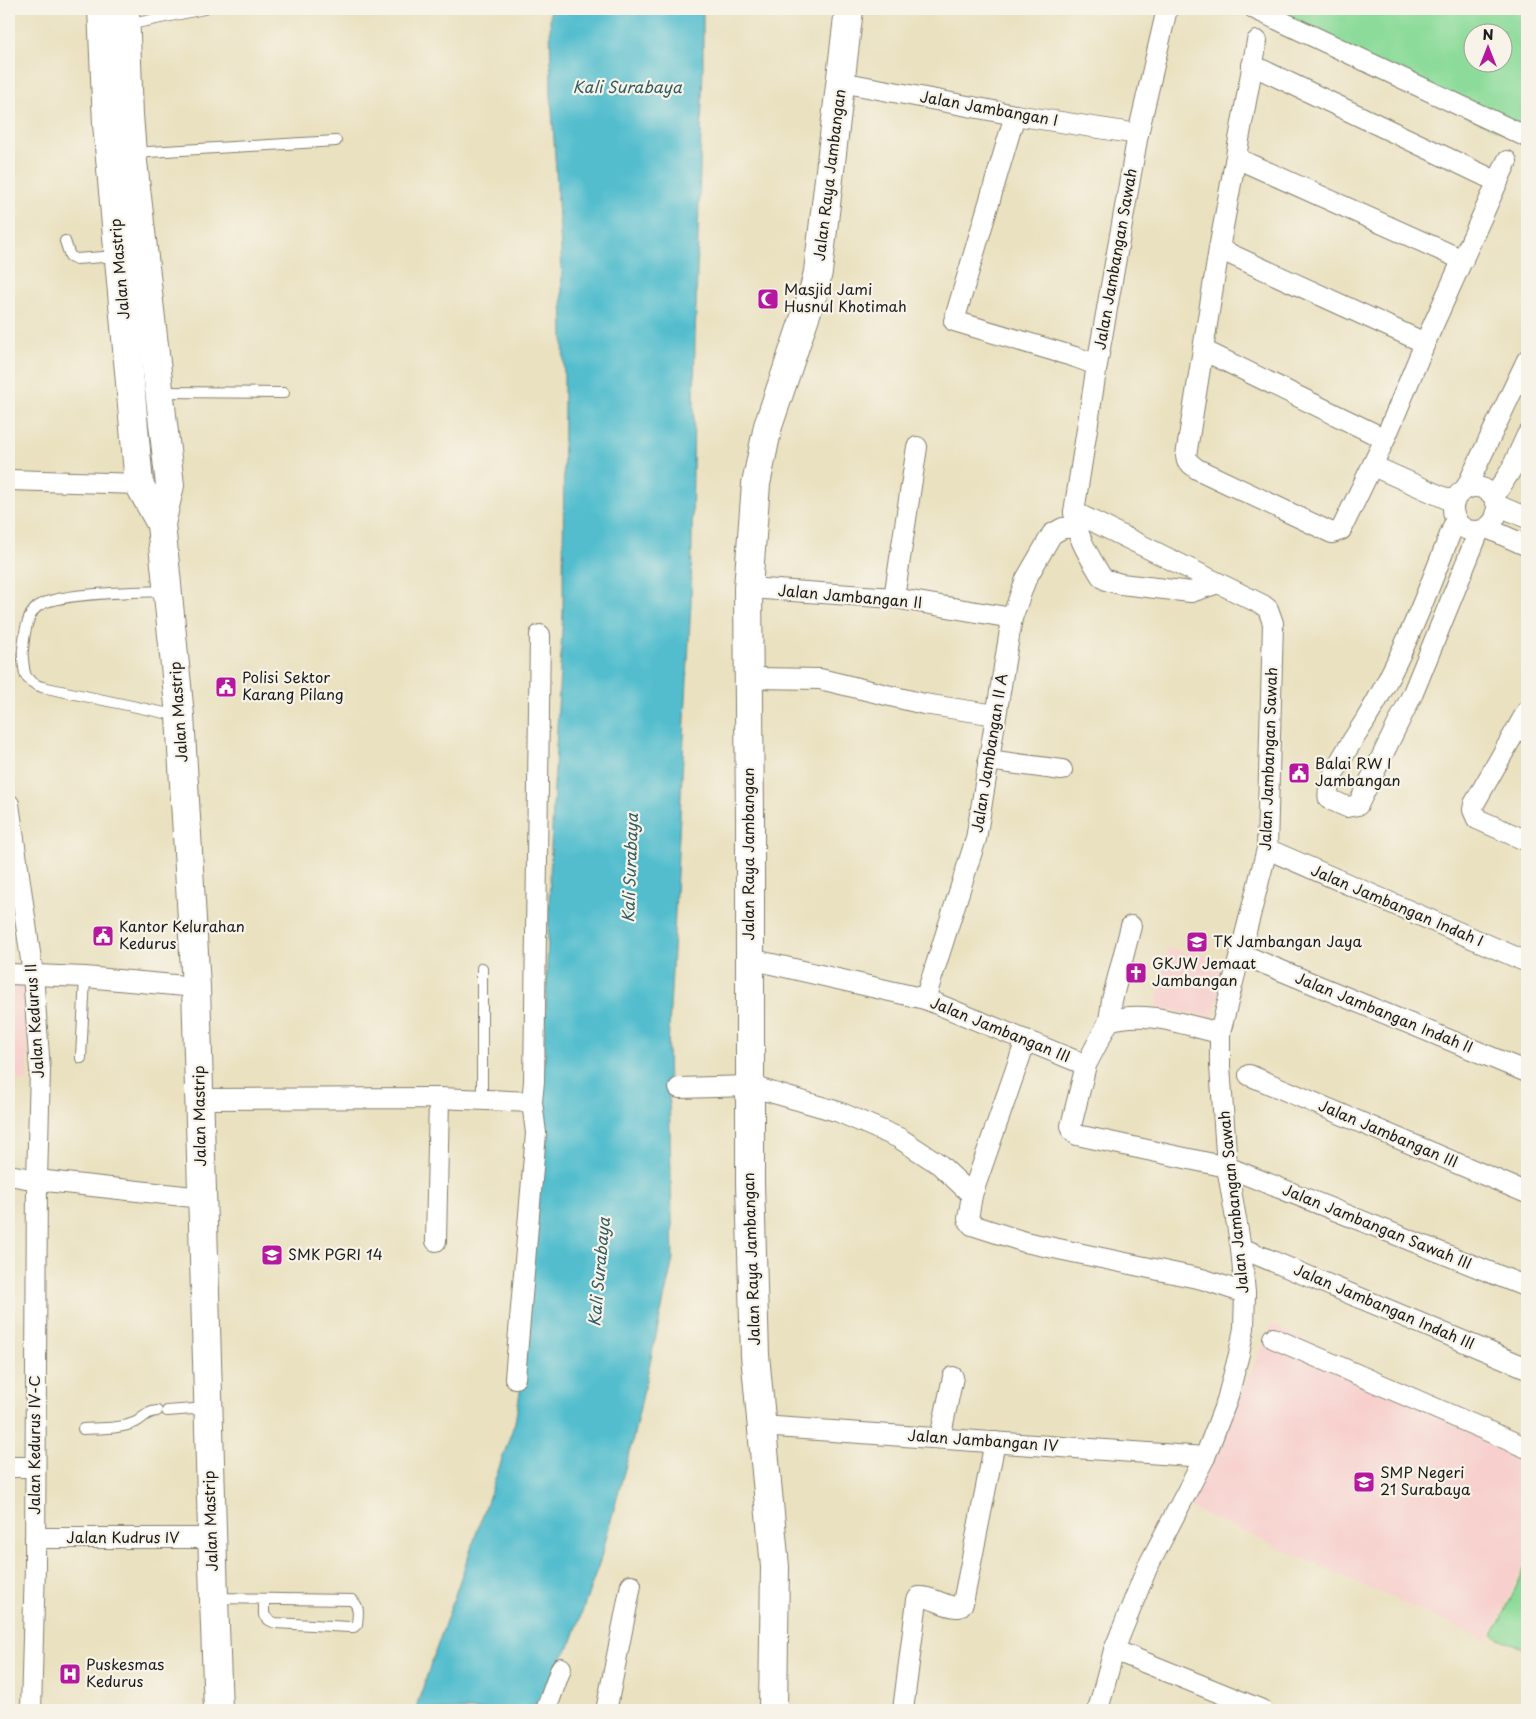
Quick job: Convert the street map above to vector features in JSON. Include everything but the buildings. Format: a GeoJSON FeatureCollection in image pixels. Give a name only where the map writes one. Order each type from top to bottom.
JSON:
{"type":"FeatureCollection","features":[{"type":"Feature","properties":{"kind":"main road","name":"Jalan Mastrip"},"geometry":{"type":"LineString","coordinates":[[102,9],[107,124],[139,484],[162,524]]}},
{"type":"Feature","properties":{"kind":"main road","name":"Jalan Raya Jambangan"},"geometry":{"type":"LineString","coordinates":[[773,1710],[775,1567],[754,1345],[750,1185],[748,588],[756,484],[768,426],[813,293],[818,272],[849,9]]}},
{"type":"Feature","properties":{"kind":"main road","name":"Jalan Mastrip"},"geometry":{"type":"LineString","coordinates":[[125,17],[132,153],[170,485],[162,524],[180,716],[196,987],[218,1710]]}},
{"type":"Feature","properties":{"kind":"street","name":"Jalan Jambangan Sawah"},"geometry":{"type":"LineString","coordinates":[[1098,1710],[1114,1650],[1147,1568],[1205,1457],[1227,1400],[1239,1354],[1244,1328],[1245,1293],[1241,1248],[1228,1167],[1220,1066],[1220,1033],[1267,849],[1273,624],[1268,609],[1264,605],[1218,583],[1075,520],[1097,366],[1138,134],[1167,9]]}},
{"type":"Feature","properties":{"kind":"street"},"geometry":{"type":"LineString","coordinates":[[1255,9],[1527,137]]}},
{"type":"Feature","properties":{"kind":"street"},"geometry":{"type":"LineString","coordinates":[[1257,41],[1219,249],[1186,456],[1187,461],[1198,469],[1335,533],[1343,528],[1373,466],[1425,343],[1507,160]]}},
{"type":"Feature","properties":{"kind":"street"},"geometry":{"type":"LineString","coordinates":[[1252,65],[1498,182]]}},
{"type":"Feature","properties":{"kind":"street","name":"Jalan Jambangan I"},"geometry":{"type":"LineString","coordinates":[[841,82],[1015,115],[1138,134]]}},
{"type":"Feature","properties":{"kind":"street"},"geometry":{"type":"LineString","coordinates":[[1015,115],[954,321],[1075,357],[1097,366]]}},
{"type":"Feature","properties":{"kind":"street"},"geometry":{"type":"LineString","coordinates":[[1236,158],[1463,260]]}},
{"type":"Feature","properties":{"kind":"street"},"geometry":{"type":"LineString","coordinates":[[1219,249],[1425,343]]}},
{"type":"Feature","properties":{"kind":"street"},"geometry":{"type":"LineString","coordinates":[[1203,350],[1384,439]]}},
{"type":"Feature","properties":{"kind":"street"},"geometry":{"type":"LineString","coordinates":[[1527,360],[1458,504],[1396,664],[1340,763],[1328,788],[1329,799],[1347,807],[1358,805],[1413,693],[1483,529],[1493,522],[1497,514],[1496,501],[1527,435]]}},
{"type":"Feature","properties":{"kind":"street"},"geometry":{"type":"LineString","coordinates":[[894,598],[917,447]]}},
{"type":"Feature","properties":{"kind":"street"},"geometry":{"type":"LineString","coordinates":[[1373,466],[1458,504]]}},
{"type":"Feature","properties":{"kind":"street"},"geometry":{"type":"LineString","coordinates":[[9,480],[139,484]]}},
{"type":"Feature","properties":{"kind":"street"},"geometry":{"type":"LineString","coordinates":[[1458,504],[1473,487],[1481,488],[1489,491],[1496,501],[1527,518]]}},
{"type":"Feature","properties":{"kind":"street"},"geometry":{"type":"LineString","coordinates":[[1458,504],[1462,526],[1470,530],[1483,529],[1527,546]]}},
{"type":"Feature","properties":{"kind":"street"},"geometry":{"type":"LineString","coordinates":[[1075,520],[1085,549],[1101,576],[1106,580],[1121,584],[1192,592],[1218,583]]}},
{"type":"Feature","properties":{"kind":"street","name":"Jalan Jambangan II A"},"geometry":{"type":"LineString","coordinates":[[925,998],[976,839],[1012,618],[1026,579],[1052,534],[1075,520]]}},
{"type":"Feature","properties":{"kind":"street","name":"Jalan Jambangan II"},"geometry":{"type":"LineString","coordinates":[[748,588],[894,598],[1012,618]]}},
{"type":"Feature","properties":{"kind":"street"},"geometry":{"type":"LineString","coordinates":[[515,1378],[536,1134],[532,1102],[534,1081],[540,635]]}},
{"type":"Feature","properties":{"kind":"street"},"geometry":{"type":"LineString","coordinates":[[748,678],[820,679],[924,704],[996,715]]}},
{"type":"Feature","properties":{"kind":"street"},"geometry":{"type":"LineString","coordinates":[[1527,711],[1474,804],[1473,810],[1477,819],[1527,841]]}},
{"type":"Feature","properties":{"kind":"street"},"geometry":{"type":"LineString","coordinates":[[988,760],[1062,770]]}},
{"type":"Feature","properties":{"kind":"street","name":"Jalan Kedurus II"},"geometry":{"type":"LineString","coordinates":[[9,804],[33,974],[40,1070],[37,1180]]}},
{"type":"Feature","properties":{"kind":"street","name":"Jalan Jambangan Indah I"},"geometry":{"type":"LineString","coordinates":[[1267,849],[1527,962]]}},
{"type":"Feature","properties":{"kind":"street"},"geometry":{"type":"LineString","coordinates":[[1086,1065],[1108,1021],[1130,926]]}},
{"type":"Feature","properties":{"kind":"street","name":"Jalan Jambangan Indah II"},"geometry":{"type":"LineString","coordinates":[[1241,954],[1527,1072]]}},
{"type":"Feature","properties":{"kind":"street","name":"Jalan Jambangan III"},"geometry":{"type":"LineString","coordinates":[[750,959],[925,998],[1086,1065],[1071,1126],[1072,1132],[1077,1135],[1228,1167]]}},
{"type":"Feature","properties":{"kind":"street"},"geometry":{"type":"LineString","coordinates":[[9,974],[85,977],[196,987]]}},
{"type":"Feature","properties":{"kind":"street"},"geometry":{"type":"LineString","coordinates":[[1108,1021],[1117,1018],[1152,1017],[1220,1033]]}},
{"type":"Feature","properties":{"kind":"street"},"geometry":{"type":"LineString","coordinates":[[1026,1040],[972,1195],[968,1219],[972,1225],[1025,1242],[1202,1278],[1245,1293]]}},
{"type":"Feature","properties":{"kind":"street","name":"Jalan Jambangan III"},"geometry":{"type":"LineString","coordinates":[[1250,1075],[1527,1193]]}},
{"type":"Feature","properties":{"kind":"street"},"geometry":{"type":"LineString","coordinates":[[679,1088],[750,1086],[839,1112],[899,1138],[939,1164],[972,1195]]}},
{"type":"Feature","properties":{"kind":"street"},"geometry":{"type":"LineString","coordinates":[[200,1099],[439,1098],[532,1102]]}},
{"type":"Feature","properties":{"kind":"street"},"geometry":{"type":"LineString","coordinates":[[436,1241],[439,1098]]}},
{"type":"Feature","properties":{"kind":"street","name":"Jalan Jambangan Sawah III"},"geometry":{"type":"LineString","coordinates":[[1228,1167],[1527,1287]]}},
{"type":"Feature","properties":{"kind":"street"},"geometry":{"type":"LineString","coordinates":[[9,1175],[37,1180],[202,1198]]}},
{"type":"Feature","properties":{"kind":"street","name":"Jalan Kedurus IV-C"},"geometry":{"type":"LineString","coordinates":[[31,1710],[35,1538],[37,1180]]}},
{"type":"Feature","properties":{"kind":"street","name":"Jalan Jambangan Indah III"},"geometry":{"type":"LineString","coordinates":[[1241,1248],[1527,1368]]}},
{"type":"Feature","properties":{"kind":"street"},"geometry":{"type":"LineString","coordinates":[[1273,1338],[1527,1448]]}},
{"type":"Feature","properties":{"kind":"street"},"geometry":{"type":"LineString","coordinates":[[940,1438],[953,1378]]}},
{"type":"Feature","properties":{"kind":"street","name":"Jalan Jambangan IV"},"geometry":{"type":"LineString","coordinates":[[761,1426],[1205,1457]]}},
{"type":"Feature","properties":{"kind":"street"},"geometry":{"type":"LineString","coordinates":[[903,1710],[917,1600],[919,1597],[927,1598],[952,1607],[959,1607],[963,1603],[995,1442]]}},
{"type":"Feature","properties":{"kind":"street"},"geometry":{"type":"LineString","coordinates":[[9,1468],[35,1466]]}},
{"type":"Feature","properties":{"kind":"street","name":"Jalan Kudrus IV"},"geometry":{"type":"LineString","coordinates":[[35,1538],[212,1538]]}},
{"type":"Feature","properties":{"kind":"street"},"geometry":{"type":"LineString","coordinates":[[608,1710],[607,1706],[630,1585]]}},
{"type":"Feature","properties":{"kind":"street"},"geometry":{"type":"LineString","coordinates":[[1114,1650],[1262,1710]]}},
{"type":"Feature","properties":{"kind":"street"},"geometry":{"type":"LineString","coordinates":[[546,1710],[561,1668]]}},
{"type":"Feature","properties":{"kind":"lane"},"geometry":{"type":"LineString","coordinates":[[125,17],[204,9]]}},
{"type":"Feature","properties":{"kind":"lane"},"geometry":{"type":"LineString","coordinates":[[132,153],[336,141]]}},
{"type":"Feature","properties":{"kind":"lane"},"geometry":{"type":"LineString","coordinates":[[65,241],[70,256],[76,259],[119,256]]}},
{"type":"Feature","properties":{"kind":"lane"},"geometry":{"type":"LineString","coordinates":[[160,392],[284,393]]}},
{"type":"Feature","properties":{"kind":"lane"},"geometry":{"type":"LineString","coordinates":[[169,591],[99,593],[48,601],[38,606],[29,617],[23,651],[26,676],[42,687],[180,716]]}},
{"type":"Feature","properties":{"kind":"lane"},"geometry":{"type":"LineString","coordinates":[[482,968],[482,1100]]}},
{"type":"Feature","properties":{"kind":"lane"},"geometry":{"type":"LineString","coordinates":[[82,1058],[85,977]]}},
{"type":"Feature","properties":{"kind":"lane"},"geometry":{"type":"LineString","coordinates":[[83,1429],[117,1427],[136,1422],[150,1412],[208,1408]]}},
{"type":"Feature","properties":{"kind":"lane"},"geometry":{"type":"LineString","coordinates":[[214,1598],[352,1600],[357,1604],[357,1624],[354,1627],[348,1627],[275,1623],[268,1620],[264,1615],[264,1599]]}},
{"type":"Feature","properties":{"kind":"shaded area"},"geometry":{"type":"Polygon","coordinates":[[[1167,948],[1225,959],[1214,1018],[1156,1007],[1167,948]]]}},
{"type":"Feature","properties":{"kind":"shaded area"},"geometry":{"type":"Polygon","coordinates":[[[9,983],[27,983],[28,1082],[9,1081],[9,983]]]}},
{"type":"Feature","properties":{"kind":"shaded area","name":"SMP Negeri 21 Surabaya"},"geometry":{"type":"Polygon","coordinates":[[[1272,1324],[1527,1455],[1527,1559],[1488,1641],[1190,1508],[1272,1324]]]}},
{"type":"Feature","properties":{"kind":"green space"},"geometry":{"type":"Polygon","coordinates":[[[1240,9],[1520,9],[1527,12],[1527,144],[1240,9]]]}},
{"type":"Feature","properties":{"kind":"green space"},"geometry":{"type":"Polygon","coordinates":[[[1527,1564],[1527,1651],[1493,1636],[1527,1564]]]}},
{"type":"Feature","properties":{"kind":"water","name":"Kali Surabaya"},"geometry":{"type":"Polygon","coordinates":[[[550,9],[703,9],[691,602],[668,1048],[673,1259],[633,1439],[600,1561],[572,1641],[533,1710],[415,1710],[515,1422],[525,1362],[541,1144],[551,847],[563,610],[564,377],[561,249],[551,94],[550,9]]]}},
{"type":"Feature","properties":{"kind":"place","name":"Masjid Jami Husnul Khotimah"},"geometry":{"type":"Point","coordinates":[768,299]}},
{"type":"Feature","properties":{"kind":"place","name":"Polisi Sektor Karang Pilang"},"geometry":{"type":"Point","coordinates":[226,687]}},
{"type":"Feature","properties":{"kind":"place","name":"Balai RW I Jambangan"},"geometry":{"type":"Point","coordinates":[1299,773]}},
{"type":"Feature","properties":{"kind":"place","name":"Kantor Kelurahan Kedurus"},"geometry":{"type":"Point","coordinates":[103,936]}},
{"type":"Feature","properties":{"kind":"place","name":"TK Jambangan Jaya"},"geometry":{"type":"Point","coordinates":[1197,942]}},
{"type":"Feature","properties":{"kind":"place","name":"GKJW Jemaat Jambangan"},"geometry":{"type":"Point","coordinates":[1136,973]}},
{"type":"Feature","properties":{"kind":"place","name":"SMK PGRI 14"},"geometry":{"type":"Point","coordinates":[272,1255]}},
{"type":"Feature","properties":{"kind":"place","name":"SMP Negeri 21 Surabaya"},"geometry":{"type":"Point","coordinates":[1364,1482]}},
{"type":"Feature","properties":{"kind":"place","name":"Puskesmas Kedurus"},"geometry":{"type":"Point","coordinates":[70,1674]}}]}
